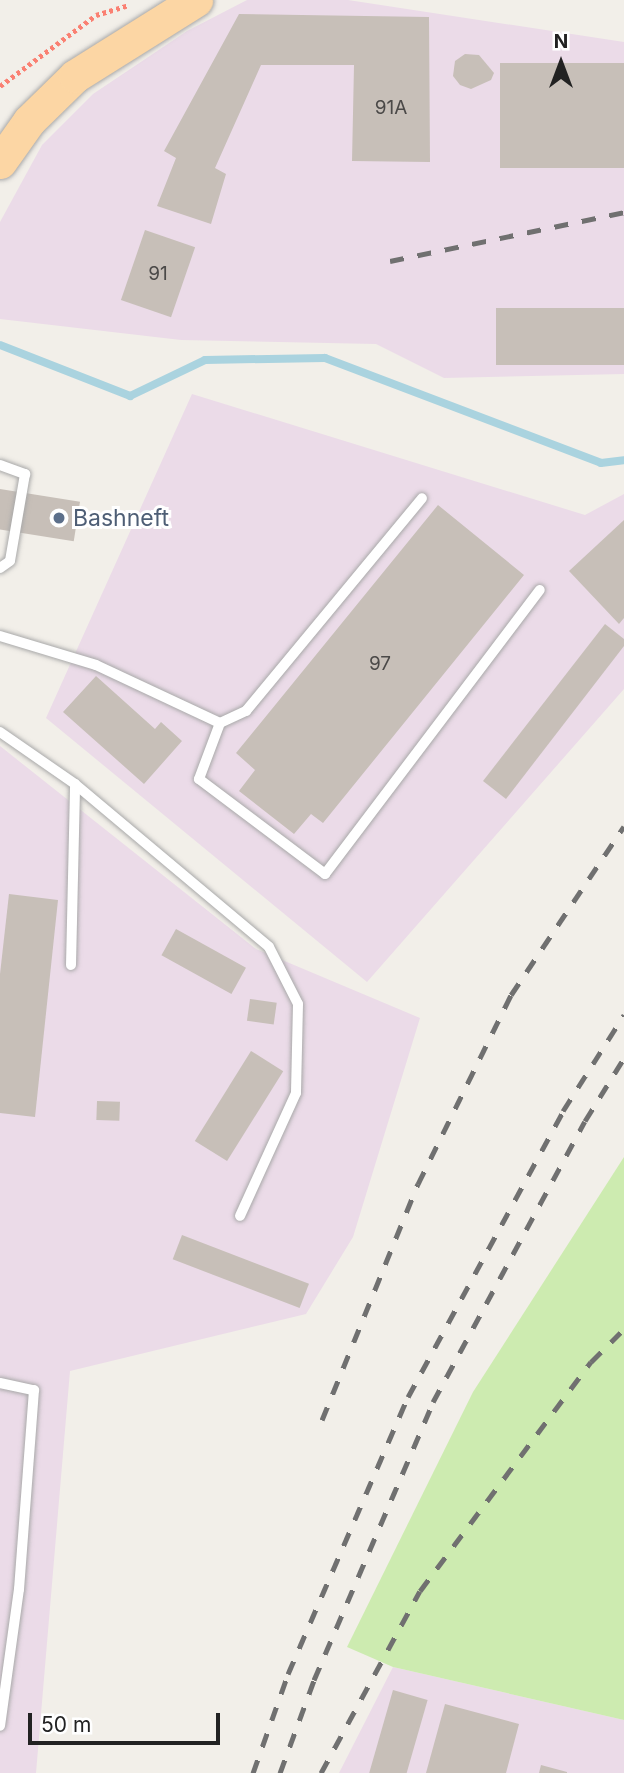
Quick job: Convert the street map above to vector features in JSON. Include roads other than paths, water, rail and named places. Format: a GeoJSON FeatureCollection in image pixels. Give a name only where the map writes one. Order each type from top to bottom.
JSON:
{"type":"FeatureCollection","features":[{"type":"Feature","properties":{"kind":"main road"},"geometry":{"type":"LineString","coordinates":[[0,162],[29,121],[75,76],[196,0]]}},
{"type":"Feature","properties":{"kind":"lane"},"geometry":{"type":"LineString","coordinates":[[0,466],[25,474],[10,561],[0,568]]}},
{"type":"Feature","properties":{"kind":"lane"},"geometry":{"type":"LineString","coordinates":[[422,498],[246,711],[220,723],[199,779],[325,874],[540,590]]}},
{"type":"Feature","properties":{"kind":"lane"},"geometry":{"type":"LineString","coordinates":[[0,636],[96,664],[220,723]]}},
{"type":"Feature","properties":{"kind":"lane"},"geometry":{"type":"LineString","coordinates":[[0,732],[75,784],[269,947],[298,1003],[296,1093],[240,1216]]}},
{"type":"Feature","properties":{"kind":"lane"},"geometry":{"type":"LineString","coordinates":[[71,965],[75,784]]}},
{"type":"Feature","properties":{"kind":"lane"},"geometry":{"type":"LineString","coordinates":[[0,1383],[34,1390],[19,1589],[0,1726]]}},
{"type":"Feature","properties":{"kind":"waterway"},"geometry":{"type":"LineString","coordinates":[[0,345],[130,396],[205,360],[325,358],[601,463],[624,460]]}},
{"type":"Feature","properties":{"kind":"railway"},"geometry":{"type":"LineString","coordinates":[[390,261],[624,212]]}},
{"type":"Feature","properties":{"kind":"railway"},"geometry":{"type":"LineString","coordinates":[[322,1420],[418,1184],[511,995],[624,826]]}},
{"type":"Feature","properties":{"kind":"railway"},"geometry":{"type":"LineString","coordinates":[[253,1773],[288,1674],[408,1397],[563,1111],[624,1015]]}},
{"type":"Feature","properties":{"kind":"railway"},"geometry":{"type":"LineString","coordinates":[[280,1773],[314,1680],[433,1402],[585,1121],[624,1058]]}},
{"type":"Feature","properties":{"kind":"railway"},"geometry":{"type":"LineString","coordinates":[[321,1773],[420,1591],[591,1362],[624,1329]]}},
{"type":"Feature","properties":{"kind":"place","name":"Bashneft"},"geometry":{"type":"Point","coordinates":[59,518]}}]}
